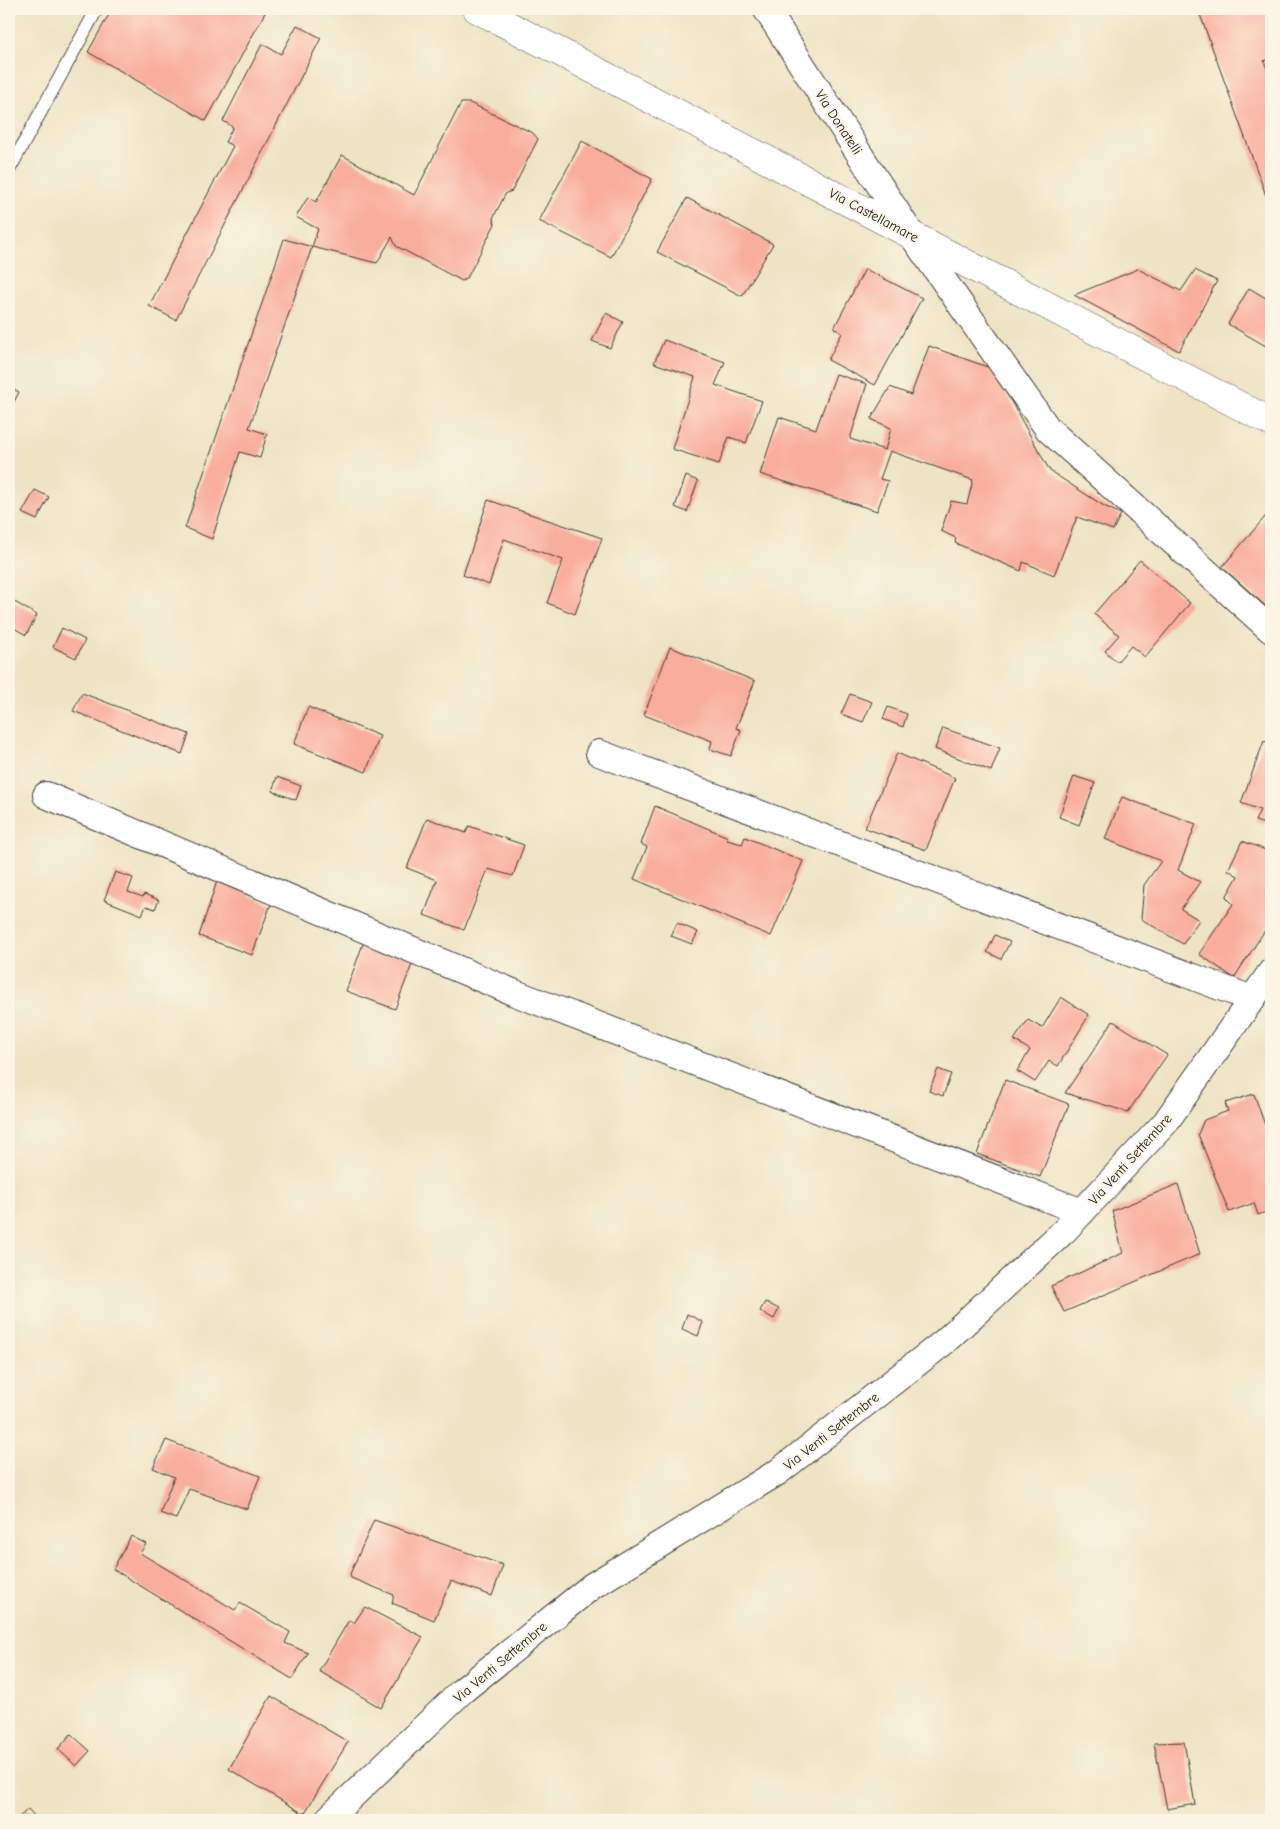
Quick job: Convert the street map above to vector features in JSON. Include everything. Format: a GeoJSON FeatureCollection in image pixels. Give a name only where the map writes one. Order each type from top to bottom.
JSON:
{"type":"FeatureCollection","features":[{"type":"Feature","properties":{"kind":"main road","name":"Via Castellamare"},"geometry":{"type":"LineString","coordinates":[[477,9],[1271,422]]}},
{"type":"Feature","properties":{"kind":"street","name":"Via Donatelli"},"geometry":{"type":"LineString","coordinates":[[766,9],[911,234],[1048,429],[1271,630]]}},
{"type":"Feature","properties":{"kind":"street"},"geometry":{"type":"LineString","coordinates":[[599,753],[1252,999]]}},
{"type":"Feature","properties":{"kind":"street"},"geometry":{"type":"LineString","coordinates":[[46,795],[515,993],[1082,1212]]}},
{"type":"Feature","properties":{"kind":"street","name":"Via Venti Settembre"},"geometry":{"type":"LineString","coordinates":[[326,1820],[462,1691],[592,1586],[778,1472],[944,1342],[1064,1231],[1165,1122],[1271,972]]}},
{"type":"Feature","properties":{"kind":"lane"},"geometry":{"type":"LineString","coordinates":[[9,170],[97,9]]}},
{"type":"Feature","properties":{"kind":"building"},"geometry":{"type":"Polygon","coordinates":[[[112,9],[267,9],[206,121],[88,52],[112,9]]]}},
{"type":"Feature","properties":{"kind":"building"},"geometry":{"type":"Polygon","coordinates":[[[1198,9],[1271,9],[1271,58],[1264,61],[1271,79],[1271,209],[1198,9]]]}},
{"type":"Feature","properties":{"kind":"building"},"geometry":{"type":"Polygon","coordinates":[[[297,25],[321,38],[176,320],[149,306],[233,146],[225,142],[233,127],[223,121],[262,44],[281,54],[297,25]]]}},
{"type":"Feature","properties":{"kind":"building"},"geometry":{"type":"Polygon","coordinates":[[[461,103],[470,103],[533,133],[538,139],[512,191],[506,193],[493,218],[495,224],[467,278],[462,281],[396,246],[392,237],[377,263],[312,247],[318,229],[296,217],[308,197],[316,202],[342,155],[414,195],[461,103]]]}},
{"type":"Feature","properties":{"kind":"building"},"geometry":{"type":"Polygon","coordinates":[[[582,141],[652,179],[611,257],[539,221],[582,141]]]}},
{"type":"Feature","properties":{"kind":"building"},"geometry":{"type":"Polygon","coordinates":[[[687,198],[773,244],[742,296],[657,252],[687,198]]]}},
{"type":"Feature","properties":{"kind":"building"},"geometry":{"type":"Polygon","coordinates":[[[284,239],[312,247],[249,428],[267,434],[260,458],[240,452],[212,539],[185,528],[284,239]]]}},
{"type":"Feature","properties":{"kind":"building"},"geometry":{"type":"Polygon","coordinates":[[[865,269],[922,298],[875,385],[828,360],[842,333],[834,328],[865,269]]]}},
{"type":"Feature","properties":{"kind":"building"},"geometry":{"type":"Polygon","coordinates":[[[1138,269],[1181,291],[1195,270],[1217,281],[1179,351],[1074,295],[1138,269]]]}},
{"type":"Feature","properties":{"kind":"building"},"geometry":{"type":"Polygon","coordinates":[[[1249,288],[1271,301],[1271,349],[1228,324],[1249,288]]]}},
{"type":"Feature","properties":{"kind":"building"},"geometry":{"type":"Polygon","coordinates":[[[606,313],[623,322],[610,348],[592,341],[606,313]]]}},
{"type":"Feature","properties":{"kind":"building"},"geometry":{"type":"Polygon","coordinates":[[[664,340],[725,362],[715,385],[762,401],[746,443],[729,437],[719,464],[672,449],[695,377],[654,363],[664,340]]]}},
{"type":"Feature","properties":{"kind":"building"},"geometry":{"type":"Polygon","coordinates":[[[929,346],[993,369],[1050,471],[1104,506],[1121,514],[1113,530],[1077,517],[1054,575],[1023,562],[1021,571],[955,543],[956,538],[941,531],[951,501],[967,504],[973,480],[890,451],[880,479],[888,481],[877,511],[760,474],[779,417],[816,429],[836,374],[867,384],[850,439],[885,450],[891,428],[871,419],[890,387],[911,395],[929,346]]]}},
{"type":"Feature","properties":{"kind":"building"},"geometry":{"type":"Polygon","coordinates":[[[9,387],[19,392],[9,412],[9,387]]]}},
{"type":"Feature","properties":{"kind":"building"},"geometry":{"type":"Polygon","coordinates":[[[686,476],[698,481],[687,512],[675,507],[686,476]]]}},
{"type":"Feature","properties":{"kind":"building"},"geometry":{"type":"Polygon","coordinates":[[[35,490],[49,497],[37,520],[22,513],[35,490]]]}},
{"type":"Feature","properties":{"kind":"building"},"geometry":{"type":"Polygon","coordinates":[[[488,500],[602,538],[575,614],[547,603],[563,560],[504,539],[489,585],[463,575],[488,500]]]}},
{"type":"Feature","properties":{"kind":"building"},"geometry":{"type":"Polygon","coordinates":[[[1271,510],[1271,611],[1222,567],[1271,510]]]}},
{"type":"Feature","properties":{"kind":"building"},"geometry":{"type":"Polygon","coordinates":[[[1140,560],[1190,603],[1145,657],[1131,646],[1117,662],[1105,651],[1119,635],[1094,614],[1140,560]]]}},
{"type":"Feature","properties":{"kind":"building"},"geometry":{"type":"Polygon","coordinates":[[[13,601],[37,615],[26,635],[9,625],[9,609],[13,601]]]}},
{"type":"Feature","properties":{"kind":"building"},"geometry":{"type":"Polygon","coordinates":[[[62,628],[85,640],[76,658],[53,647],[62,628]]]}},
{"type":"Feature","properties":{"kind":"building"},"geometry":{"type":"Polygon","coordinates":[[[670,647],[755,681],[736,728],[741,730],[731,756],[710,749],[712,741],[644,715],[670,647]]]}},
{"type":"Feature","properties":{"kind":"building"},"geometry":{"type":"Polygon","coordinates":[[[82,693],[189,734],[182,754],[73,711],[82,693]]]}},
{"type":"Feature","properties":{"kind":"building"},"geometry":{"type":"Polygon","coordinates":[[[850,694],[872,702],[863,722],[841,714],[850,694]]]}},
{"type":"Feature","properties":{"kind":"building"},"geometry":{"type":"Polygon","coordinates":[[[308,707],[380,736],[366,772],[294,744],[308,707]]]}},
{"type":"Feature","properties":{"kind":"building"},"geometry":{"type":"Polygon","coordinates":[[[888,707],[907,714],[903,727],[883,719],[888,707]]]}},
{"type":"Feature","properties":{"kind":"building"},"geometry":{"type":"Polygon","coordinates":[[[943,728],[1000,748],[991,771],[935,749],[943,728]]]}},
{"type":"Feature","properties":{"kind":"building"},"geometry":{"type":"Polygon","coordinates":[[[1264,741],[1271,744],[1271,826],[1255,821],[1260,810],[1241,803],[1264,741]]]}},
{"type":"Feature","properties":{"kind":"building"},"geometry":{"type":"Polygon","coordinates":[[[897,753],[955,778],[926,850],[865,828],[897,753]]]}},
{"type":"Feature","properties":{"kind":"building"},"geometry":{"type":"Polygon","coordinates":[[[1074,776],[1095,783],[1079,825],[1059,817],[1074,776]]]}},
{"type":"Feature","properties":{"kind":"building"},"geometry":{"type":"Polygon","coordinates":[[[277,777],[301,786],[296,800],[272,791],[277,777]]]}},
{"type":"Feature","properties":{"kind":"building"},"geometry":{"type":"Polygon","coordinates":[[[1122,797],[1196,824],[1178,870],[1200,882],[1181,909],[1199,920],[1183,944],[1141,919],[1144,885],[1161,861],[1105,839],[1122,797]]]}},
{"type":"Feature","properties":{"kind":"building"},"geometry":{"type":"Polygon","coordinates":[[[655,806],[728,837],[727,840],[742,844],[745,837],[803,861],[771,936],[634,879],[647,847],[641,844],[655,806]]]}},
{"type":"Feature","properties":{"kind":"building"},"geometry":{"type":"Polygon","coordinates":[[[427,818],[466,833],[469,826],[524,845],[513,876],[488,869],[464,930],[424,915],[437,880],[407,868],[427,818]]]}},
{"type":"Feature","properties":{"kind":"building"},"geometry":{"type":"Polygon","coordinates":[[[1242,841],[1271,852],[1271,921],[1234,978],[1199,954],[1233,904],[1226,897],[1238,876],[1228,870],[1242,841]]]}},
{"type":"Feature","properties":{"kind":"building"},"geometry":{"type":"Polygon","coordinates":[[[115,872],[133,878],[128,892],[143,897],[144,894],[159,900],[155,909],[146,906],[142,915],[104,900],[115,872]]]}},
{"type":"Feature","properties":{"kind":"building"},"geometry":{"type":"Polygon","coordinates":[[[218,878],[250,891],[249,895],[271,904],[252,955],[199,936],[218,878]]]}},
{"type":"Feature","properties":{"kind":"building"},"geometry":{"type":"Polygon","coordinates":[[[677,923],[698,932],[692,944],[671,936],[677,923]]]}},
{"type":"Feature","properties":{"kind":"building"},"geometry":{"type":"Polygon","coordinates":[[[995,935],[1010,942],[1001,959],[987,952],[995,935]]]}},
{"type":"Feature","properties":{"kind":"building"},"geometry":{"type":"Polygon","coordinates":[[[364,941],[414,959],[395,1009],[346,991],[364,941]]]}},
{"type":"Feature","properties":{"kind":"building"},"geometry":{"type":"Polygon","coordinates":[[[1061,997],[1089,1015],[1058,1066],[1049,1061],[1035,1082],[1017,1071],[1030,1050],[1014,1040],[1028,1020],[1042,1028],[1061,997]]]}},
{"type":"Feature","properties":{"kind":"building"},"geometry":{"type":"Polygon","coordinates":[[[1113,1021],[1167,1055],[1128,1112],[1065,1093],[1113,1021]]]}},
{"type":"Feature","properties":{"kind":"building"},"geometry":{"type":"Polygon","coordinates":[[[938,1069],[951,1074],[943,1096],[929,1091],[938,1069]]]}},
{"type":"Feature","properties":{"kind":"building"},"geometry":{"type":"Polygon","coordinates":[[[1005,1080],[1069,1104],[1040,1177],[977,1154],[1005,1080]]]}},
{"type":"Feature","properties":{"kind":"building"},"geometry":{"type":"Polygon","coordinates":[[[1254,1094],[1271,1142],[1271,1210],[1258,1215],[1254,1203],[1229,1212],[1198,1134],[1204,1120],[1228,1111],[1225,1103],[1254,1094]]]}},
{"type":"Feature","properties":{"kind":"building"},"geometry":{"type":"Polygon","coordinates":[[[1178,1184],[1200,1254],[1064,1312],[1051,1286],[1123,1253],[1112,1211],[1178,1184]]]}},
{"type":"Feature","properties":{"kind":"building"},"geometry":{"type":"Polygon","coordinates":[[[765,1302],[779,1309],[774,1319],[760,1311],[765,1302]]]}},
{"type":"Feature","properties":{"kind":"building"},"geometry":{"type":"Polygon","coordinates":[[[687,1314],[703,1322],[698,1336],[682,1329],[687,1314]]]}},
{"type":"Feature","properties":{"kind":"building"},"geometry":{"type":"Polygon","coordinates":[[[166,1440],[260,1476],[247,1509],[189,1489],[176,1519],[160,1513],[174,1477],[153,1468],[166,1440]]]}},
{"type":"Feature","properties":{"kind":"building"},"geometry":{"type":"Polygon","coordinates":[[[374,1520],[503,1565],[492,1596],[451,1581],[434,1620],[392,1603],[394,1595],[351,1578],[350,1574],[374,1520]]]}},
{"type":"Feature","properties":{"kind":"building"},"geometry":{"type":"Polygon","coordinates":[[[131,1536],[146,1544],[140,1553],[235,1610],[240,1603],[290,1632],[285,1643],[308,1653],[292,1679],[113,1569],[131,1536]]]}},
{"type":"Feature","properties":{"kind":"building"},"geometry":{"type":"Polygon","coordinates":[[[365,1607],[423,1637],[381,1708],[319,1671],[349,1620],[354,1623],[365,1607]]]}},
{"type":"Feature","properties":{"kind":"building"},"geometry":{"type":"Polygon","coordinates":[[[271,1696],[348,1742],[304,1814],[229,1769],[271,1696]]]}},
{"type":"Feature","properties":{"kind":"building"},"geometry":{"type":"Polygon","coordinates":[[[71,1734],[90,1751],[76,1766],[58,1749],[71,1734]]]}},
{"type":"Feature","properties":{"kind":"building"},"geometry":{"type":"Polygon","coordinates":[[[1184,1742],[1195,1804],[1167,1809],[1154,1743],[1184,1742]]]}},
{"type":"Feature","properties":{"kind":"building"},"geometry":{"type":"Polygon","coordinates":[[[28,1809],[38,1820],[16,1820],[28,1809]]]}}]}
